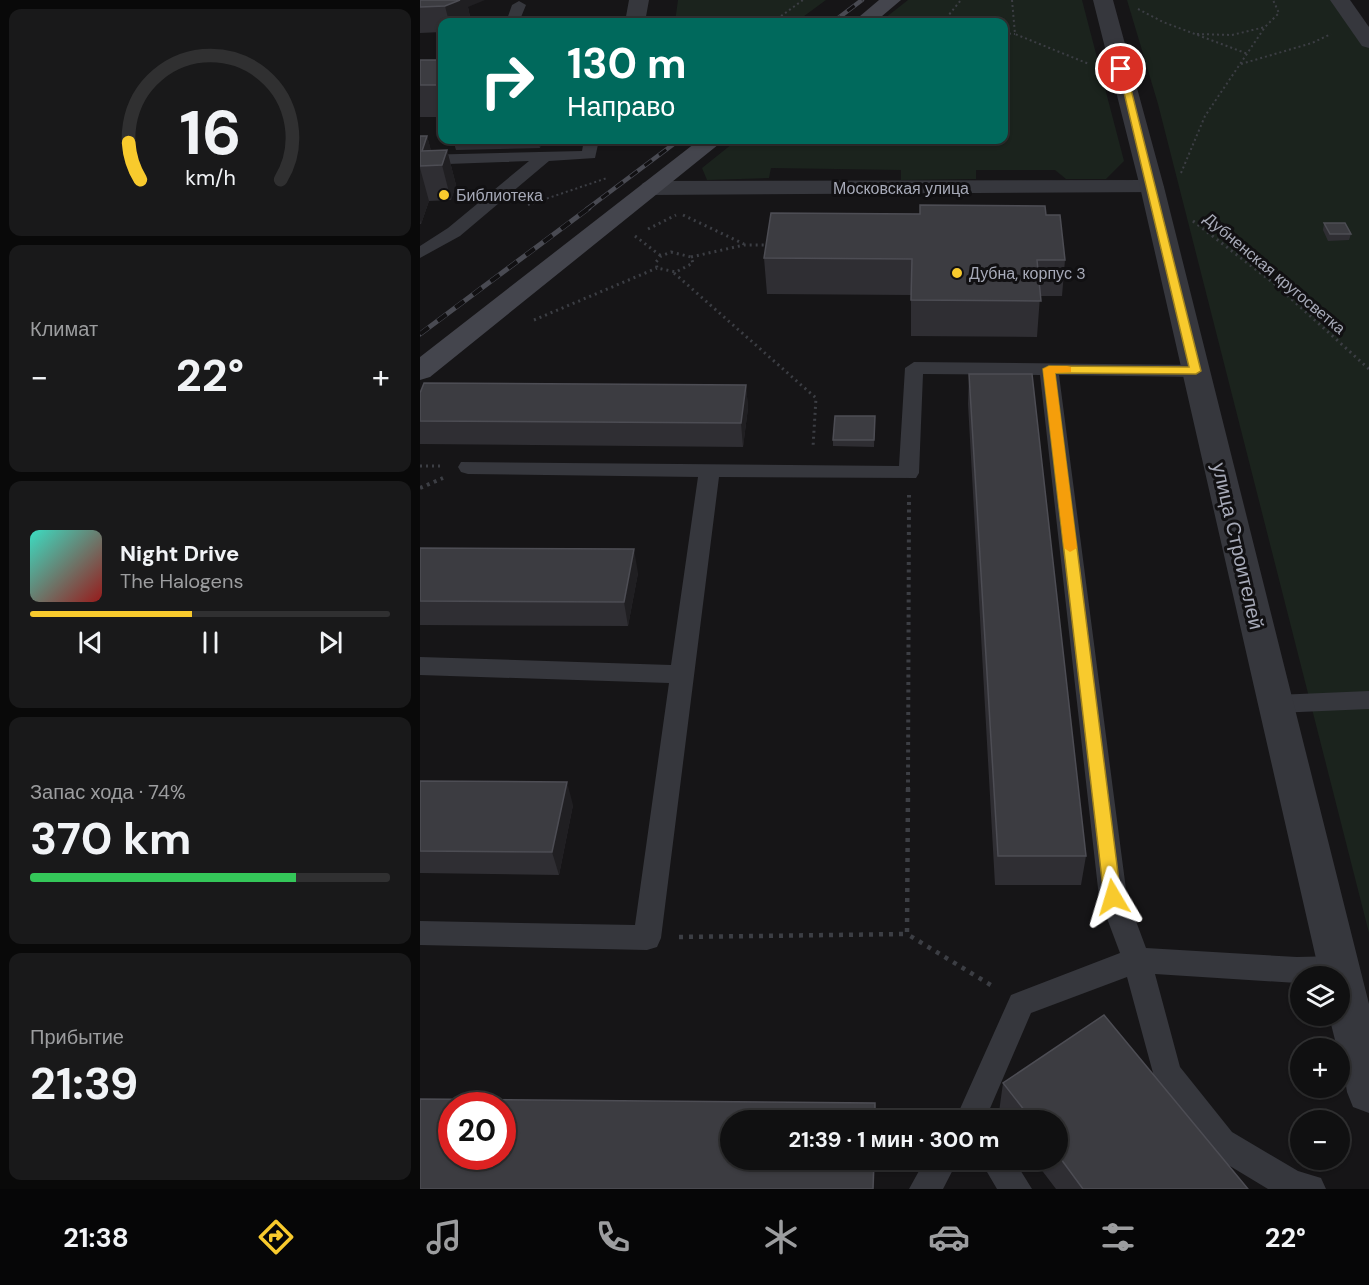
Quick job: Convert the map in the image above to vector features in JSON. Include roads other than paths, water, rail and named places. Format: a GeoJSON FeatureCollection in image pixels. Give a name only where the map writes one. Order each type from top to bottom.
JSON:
{"type":"FeatureCollection","features":[{"type":"Feature","properties":{"kind":"main road"},"geometry":{"type":"LineString","coordinates":[[868,18],[891,0]]}},
{"type":"Feature","properties":{"kind":"main road"},"geometry":{"type":"LineString","coordinates":[[420,371],[708,144]]}},
{"type":"Feature","properties":{"kind":"street"},"geometry":{"type":"LineString","coordinates":[[636,18],[639,0]]}},
{"type":"Feature","properties":{"kind":"street","name":"улица Строителей"},"geometry":{"type":"LineString","coordinates":[[1103,0],[1152,187],[1337,966]]}},
{"type":"Feature","properties":{"kind":"street"},"geometry":{"type":"LineString","coordinates":[[1340,0],[1369,42]]}},
{"type":"Feature","properties":{"kind":"street","name":"Московская улица"},"geometry":{"type":"LineString","coordinates":[[651,188],[1152,187]]}},
{"type":"Feature","properties":{"kind":"street","name":"улица Строителей"},"geometry":{"type":"LineString","coordinates":[[1350,1017],[1369,1092]]}},
{"type":"Feature","properties":{"kind":"lane"},"geometry":{"type":"LineString","coordinates":[[514,18],[519,5]]}},
{"type":"Feature","properties":{"kind":"lane"},"geometry":{"type":"LineString","coordinates":[[420,160],[544,157],[590,147]]}},
{"type":"Feature","properties":{"kind":"lane"},"geometry":{"type":"LineString","coordinates":[[420,253],[454,232],[544,157]]}},
{"type":"Feature","properties":{"kind":"lane"},"geometry":{"type":"LineString","coordinates":[[468,466],[909,473],[914,368],[1196,371]]}},
{"type":"Feature","properties":{"kind":"lane"},"geometry":{"type":"LineString","coordinates":[[1049,369],[1113,897],[1137,960],[1167,1074],[1221,1143],[1293,1186],[1310,1189]]}},
{"type":"Feature","properties":{"kind":"lane"},"geometry":{"type":"LineString","coordinates":[[420,933],[647,938],[709,471]]}},
{"type":"Feature","properties":{"kind":"lane"},"geometry":{"type":"LineString","coordinates":[[420,666],[682,674]]}},
{"type":"Feature","properties":{"kind":"lane"},"geometry":{"type":"LineString","coordinates":[[1276,704],[1369,700]]}},
{"type":"Feature","properties":{"kind":"lane"},"geometry":{"type":"LineString","coordinates":[[973,1110],[1021,1004],[1137,960],[1290,970]]}},
{"type":"Feature","properties":{"kind":"lane"},"geometry":{"type":"LineString","coordinates":[[925,1189],[937,1170]]}},
{"type":"Feature","properties":{"kind":"lane"},"geometry":{"type":"LineString","coordinates":[[1003,1170],[1016,1189]]}},
{"type":"Feature","properties":{"kind":"railway"},"geometry":{"type":"LineString","coordinates":[[838,18],[862,0]]}},
{"type":"Feature","properties":{"kind":"railway"},"geometry":{"type":"LineString","coordinates":[[587,209],[674,144]]}},
{"type":"Feature","properties":{"kind":"railway"},"geometry":{"type":"LineString","coordinates":[[420,334],[589,208]]}},
{"type":"Feature","properties":{"kind":"place","name":"Библиотека"},"geometry":{"type":"Point","coordinates":[444,195]}},
{"type":"Feature","properties":{"kind":"place","name":"Дубна, корпус 3"},"geometry":{"type":"Point","coordinates":[957,273]}}]}
